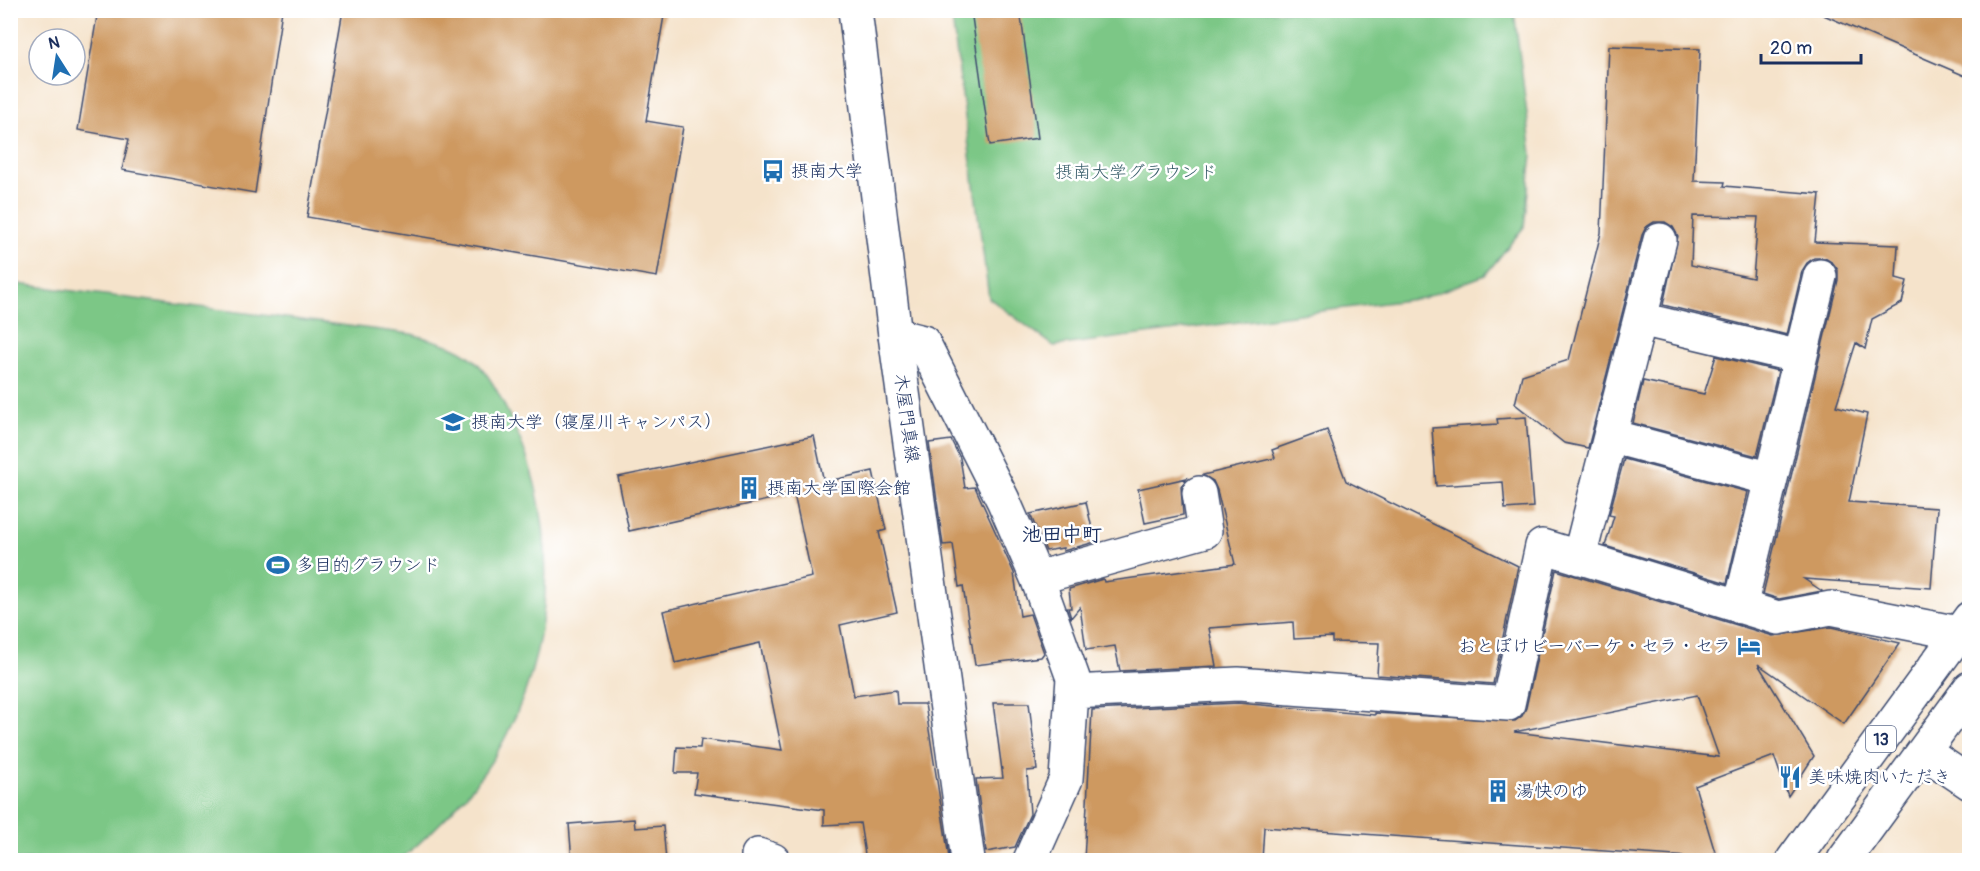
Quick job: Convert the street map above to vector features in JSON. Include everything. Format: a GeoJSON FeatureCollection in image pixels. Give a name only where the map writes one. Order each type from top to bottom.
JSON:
{"type":"FeatureCollection","features":[{"type":"Feature","properties":{"kind":"street","name":"木屋門真線"},"geometry":{"type":"LineString","coordinates":[[855,10],[895,335],[968,861]]}},
{"type":"Feature","properties":{"kind":"street"},"geometry":{"type":"LineString","coordinates":[[1580,558],[1660,240]]}},
{"type":"Feature","properties":{"kind":"street"},"geometry":{"type":"LineString","coordinates":[[1740,607],[1820,276]]}},
{"type":"Feature","properties":{"kind":"street"},"geometry":{"type":"LineString","coordinates":[[1640,319],[1800,357]]}},
{"type":"Feature","properties":{"kind":"street"},"geometry":{"type":"LineString","coordinates":[[895,335],[923,342],[1044,576],[1073,678],[1081,692],[1066,778],[1030,861]]}},
{"type":"Feature","properties":{"kind":"street"},"geometry":{"type":"LineString","coordinates":[[1610,436],[1771,478]]}},
{"type":"Feature","properties":{"kind":"street"},"geometry":{"type":"LineString","coordinates":[[1044,576],[1205,531],[1199,493]]}},
{"type":"Feature","properties":{"kind":"street"},"geometry":{"type":"LineString","coordinates":[[1081,692],[1238,684],[1508,704],[1542,546],[1778,618],[1831,608],[1964,626]]}},
{"type":"Feature","properties":{"kind":"street","name":"13"},"geometry":{"type":"LineString","coordinates":[[1793,861],[1964,626]]}},
{"type":"Feature","properties":{"kind":"street","name":"13"},"geometry":{"type":"LineString","coordinates":[[1844,861],[1970,688]]}},
{"type":"Feature","properties":{"kind":"street"},"geometry":{"type":"LineString","coordinates":[[1924,752],[1970,783]]}},
{"type":"Feature","properties":{"kind":"green space","name":"摂南大学グラウンド"},"geometry":{"type":"Polygon","coordinates":[[[951,11],[1514,11],[1532,154],[1524,227],[1485,275],[1423,298],[1054,346],[989,298],[951,11]]]}},
{"type":"Feature","properties":{"kind":"green space","name":"多目的グラウンド"},"geometry":{"type":"Polygon","coordinates":[[[11,283],[411,334],[457,349],[473,359],[489,378],[507,411],[526,455],[537,494],[544,535],[546,576],[543,616],[535,657],[523,696],[497,752],[461,801],[433,831],[402,858],[398,860],[11,860],[11,283]]]}},
{"type":"Feature","properties":{"kind":"building"},"geometry":{"type":"Polygon","coordinates":[[[98,10],[282,10],[255,193],[122,170],[129,139],[78,130],[87,87],[98,10]]]}},
{"type":"Feature","properties":{"kind":"building"},"geometry":{"type":"Polygon","coordinates":[[[343,10],[665,10],[646,121],[683,127],[657,277],[307,217],[343,10]]]}},
{"type":"Feature","properties":{"kind":"building"},"geometry":{"type":"Polygon","coordinates":[[[971,10],[1020,10],[1038,138],[990,145],[971,10]]]}},
{"type":"Feature","properties":{"kind":"building"},"geometry":{"type":"Polygon","coordinates":[[[1812,10],[1970,10],[1970,78],[1812,10]]]}},
{"type":"Feature","properties":{"kind":"building"},"geometry":{"type":"Polygon","coordinates":[[[1609,46],[1700,49],[1694,181],[1725,182],[1724,186],[1820,194],[1815,242],[1898,245],[1896,278],[1907,281],[1902,303],[1872,319],[1865,349],[1856,343],[1836,406],[1867,414],[1849,502],[1937,508],[1931,588],[1804,579],[1822,591],[1779,599],[1763,594],[1838,280],[1838,270],[1825,258],[1814,258],[1802,271],[1787,335],[1663,305],[1678,236],[1673,227],[1665,222],[1654,222],[1646,227],[1642,235],[1588,448],[1564,443],[1515,404],[1522,375],[1569,360],[1601,233],[1609,46]],[[1693,216],[1691,265],[1753,278],[1758,217],[1693,216]]]}},
{"type":"Feature","properties":{"kind":"building"},"geometry":{"type":"Polygon","coordinates":[[[1716,356],[1778,371],[1757,456],[1633,423],[1643,381],[1704,394],[1716,356]]]}},
{"type":"Feature","properties":{"kind":"building"},"geometry":{"type":"Polygon","coordinates":[[[1526,417],[1533,507],[1505,509],[1503,482],[1436,486],[1432,428],[1498,424],[1497,419],[1526,417]]]}},
{"type":"Feature","properties":{"kind":"building"},"geometry":{"type":"Polygon","coordinates":[[[1327,430],[1346,481],[1518,566],[1493,684],[1377,675],[1379,643],[1332,642],[1332,637],[1294,639],[1293,622],[1209,628],[1216,666],[1120,671],[1115,646],[1086,650],[1080,607],[1071,618],[1068,608],[1071,608],[1069,589],[1103,579],[1104,582],[1235,564],[1217,490],[1213,481],[1203,475],[1275,458],[1272,450],[1327,430]]]}},
{"type":"Feature","properties":{"kind":"building"},"geometry":{"type":"Polygon","coordinates":[[[814,436],[824,482],[873,471],[886,530],[879,532],[897,612],[840,625],[854,696],[896,690],[897,704],[925,704],[949,858],[946,861],[866,861],[860,823],[824,825],[824,810],[694,793],[697,773],[675,773],[677,747],[700,748],[701,739],[782,750],[760,643],[675,663],[663,611],[812,577],[794,494],[629,531],[618,477],[814,436]]]}},
{"type":"Feature","properties":{"kind":"building"},"geometry":{"type":"Polygon","coordinates":[[[951,440],[960,458],[965,488],[975,487],[1014,573],[1020,616],[1030,614],[1044,653],[1041,657],[975,665],[963,586],[959,587],[953,544],[943,545],[929,443],[951,440]]]}},
{"type":"Feature","properties":{"kind":"building"},"geometry":{"type":"Polygon","coordinates":[[[1624,459],[1748,492],[1727,583],[1605,546],[1614,516],[1609,515],[1624,459]]]}},
{"type":"Feature","properties":{"kind":"building"},"geometry":{"type":"Polygon","coordinates":[[[1187,478],[1181,487],[1183,515],[1145,523],[1138,489],[1187,478]]]}},
{"type":"Feature","properties":{"kind":"building"},"geometry":{"type":"Polygon","coordinates":[[[1086,502],[1095,542],[1063,551],[1063,548],[1046,551],[1030,514],[1086,502]]]}},
{"type":"Feature","properties":{"kind":"building"},"geometry":{"type":"Polygon","coordinates":[[[1556,570],[1773,636],[1831,627],[1900,643],[1844,724],[1758,664],[1814,756],[1788,796],[1774,756],[1695,786],[1717,859],[1264,827],[1262,861],[1084,861],[1092,710],[1238,703],[1375,715],[1375,713],[1515,721],[1522,716],[1526,708],[1556,570]],[[1697,695],[1514,732],[1719,757],[1697,695]]]}},
{"type":"Feature","properties":{"kind":"building"},"geometry":{"type":"Polygon","coordinates":[[[993,703],[1029,703],[1037,770],[1027,771],[1030,814],[1015,847],[986,852],[976,779],[1003,778],[993,703]]]}},
{"type":"Feature","properties":{"kind":"building"},"geometry":{"type":"Polygon","coordinates":[[[634,819],[635,828],[663,826],[666,861],[572,861],[569,824],[634,819]]]}},
{"type":"Feature","properties":{"kind":"place","name":"摂南大学"},"geometry":{"type":"Point","coordinates":[773,171]}},
{"type":"Feature","properties":{"kind":"place","name":"摂南大学（寝屋川キャンパス）"},"geometry":{"type":"Point","coordinates":[453,422]}},
{"type":"Feature","properties":{"kind":"place","name":"摂南大学国際会館"},"geometry":{"type":"Point","coordinates":[749,488]}},
{"type":"Feature","properties":{"kind":"place","name":"多目的グラウンド"},"geometry":{"type":"Point","coordinates":[278,565]}},
{"type":"Feature","properties":{"kind":"place","name":"おとぼけビーバー ケ・セラ・セラ"},"geometry":{"type":"Point","coordinates":[1749,646]}},
{"type":"Feature","properties":{"kind":"place","name":"美味焼肉いただき"},"geometry":{"type":"Point","coordinates":[1790,777]}},
{"type":"Feature","properties":{"kind":"place","name":"湯快のゆ"},"geometry":{"type":"Point","coordinates":[1498,791]}},
{"type":"Feature","properties":{"kind":"district","name":"池田中町"},"geometry":{"type":"Point","coordinates":[1062,534]}}]}
